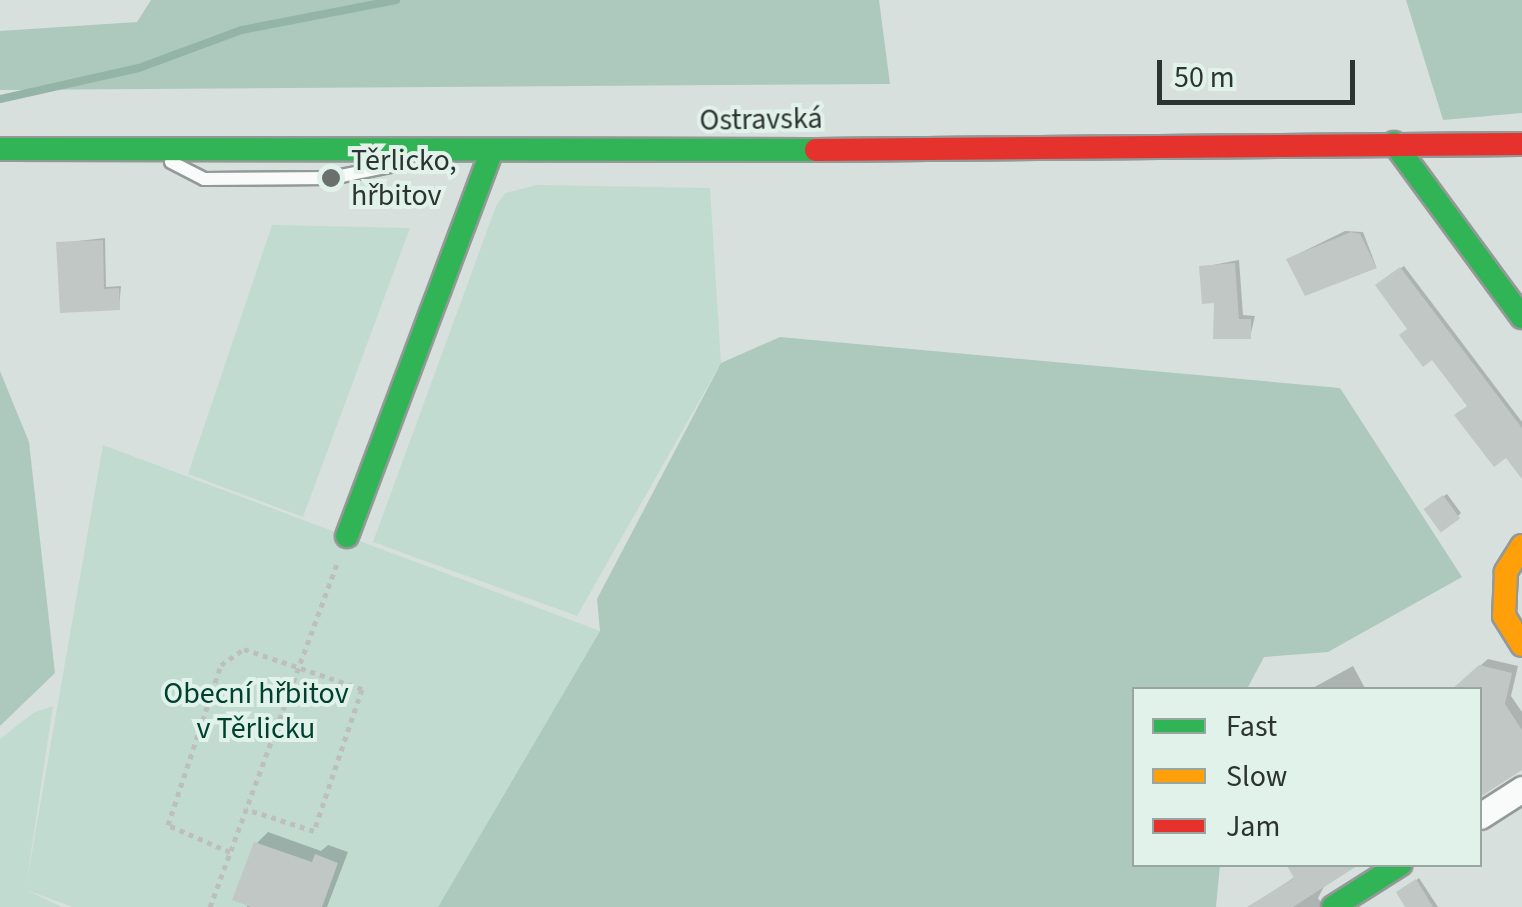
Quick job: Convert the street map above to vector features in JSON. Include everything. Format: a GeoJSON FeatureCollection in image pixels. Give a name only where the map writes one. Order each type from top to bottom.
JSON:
{"type":"FeatureCollection","features":[{"type":"Feature","properties":{"kind":"main road"},"geometry":{"type":"LineString","coordinates":[[1394,144],[1522,318]]}},
{"type":"Feature","properties":{"kind":"main road","name":"Ostravská"},"geometry":{"type":"LineString","coordinates":[[0,149],[491,153],[1522,144]]}},
{"type":"Feature","properties":{"kind":"main road"},"geometry":{"type":"LineString","coordinates":[[346,536],[491,153]]}},
{"type":"Feature","properties":{"kind":"main road"},"geometry":{"type":"LineString","coordinates":[[1522,546],[1506,572],[1504,616],[1522,644]]}},
{"type":"Feature","properties":{"kind":"main road"},"geometry":{"type":"LineString","coordinates":[[1333,907],[1396,867]]}},
{"type":"Feature","properties":{"kind":"street"},"geometry":{"type":"LineString","coordinates":[[1482,815],[1522,789]]}},
{"type":"Feature","properties":{"kind":"path"},"geometry":{"type":"LineString","coordinates":[[210,907],[346,536]]}},
{"type":"Feature","properties":{"kind":"path"},"geometry":{"type":"LineString","coordinates":[[230,852],[168,825],[220,665],[244,649],[362,689],[314,831],[246,809]]}},
{"type":"Feature","properties":{"kind":"green space"},"geometry":{"type":"Polygon","coordinates":[[[151,0],[879,0],[890,84],[0,90],[0,31],[137,22],[151,0]]]}},
{"type":"Feature","properties":{"kind":"green space"},"geometry":{"type":"Polygon","coordinates":[[[1406,0],[1522,0],[1522,113],[1443,120],[1406,0]]]}},
{"type":"Feature","properties":{"kind":"green space"},"geometry":{"type":"Polygon","coordinates":[[[537,185],[710,188],[721,363],[577,616],[373,542],[496,206],[505,193],[537,185]]]}},
{"type":"Feature","properties":{"kind":"green space"},"geometry":{"type":"Polygon","coordinates":[[[272,225],[410,228],[303,517],[188,474],[272,225]]]}},
{"type":"Feature","properties":{"kind":"green space"},"geometry":{"type":"Polygon","coordinates":[[[780,337],[1340,388],[1462,577],[1328,652],[1264,657],[1248,687],[1132,687],[1132,867],[1220,867],[1216,907],[438,907],[600,631],[597,599],[721,363],[780,337]]]}},
{"type":"Feature","properties":{"kind":"green space"},"geometry":{"type":"Polygon","coordinates":[[[0,371],[29,442],[55,673],[0,726],[0,371]]]}},
{"type":"Feature","properties":{"kind":"green space","name":"Obecní hřbitov v Těrlicku"},"geometry":{"type":"Polygon","coordinates":[[[103,445],[600,631],[438,907],[73,907],[26,890],[62,907],[0,907],[0,739],[33,713],[53,706],[26,886],[103,445]]]}},
{"type":"Feature","properties":{"kind":"building"},"geometry":{"type":"Polygon","coordinates":[[[1351,232],[1360,234],[1377,268],[1305,296],[1286,259],[1351,232]]]}},
{"type":"Feature","properties":{"kind":"building"},"geometry":{"type":"Polygon","coordinates":[[[103,240],[104,289],[119,288],[120,310],[60,313],[56,242],[103,240]]]}},
{"type":"Feature","properties":{"kind":"building"},"geometry":{"type":"Polygon","coordinates":[[[1235,263],[1239,319],[1251,319],[1251,339],[1213,339],[1214,303],[1202,304],[1199,266],[1235,263]]]}},
{"type":"Feature","properties":{"kind":"building"},"geometry":{"type":"Polygon","coordinates":[[[1400,267],[1522,428],[1522,479],[1506,458],[1494,467],[1454,415],[1467,406],[1432,360],[1423,367],[1399,335],[1407,329],[1375,285],[1400,267]]]}},
{"type":"Feature","properties":{"kind":"building"},"geometry":{"type":"Polygon","coordinates":[[[1443,495],[1460,518],[1441,533],[1424,509],[1443,495]]]}},
{"type":"Feature","properties":{"kind":"building"},"geometry":{"type":"Polygon","coordinates":[[[1479,665],[1512,673],[1505,704],[1522,730],[1522,770],[1482,796],[1482,687],[1454,687],[1479,665]]]}},
{"type":"Feature","properties":{"kind":"building"},"geometry":{"type":"Polygon","coordinates":[[[254,842],[312,862],[315,854],[338,863],[322,907],[251,907],[232,900],[254,842]]]}},
{"type":"Feature","properties":{"kind":"building"},"geometry":{"type":"Polygon","coordinates":[[[1288,867],[1355,867],[1293,907],[1247,907],[1294,878],[1288,867]]]}},
{"type":"Feature","properties":{"kind":"building"},"geometry":{"type":"Polygon","coordinates":[[[1416,879],[1433,907],[1405,907],[1396,892],[1416,879]]]}},
{"type":"Feature","properties":{"kind":"waterway"},"geometry":{"type":"LineString","coordinates":[[0,99],[139,68],[242,30],[396,0]]}},
{"type":"Feature","properties":{"kind":"traffic: fast"},"geometry":{"type":"LineString","coordinates":[[1394,143],[1522,317]]}},
{"type":"Feature","properties":{"kind":"traffic: fast"},"geometry":{"type":"LineString","coordinates":[[0,149],[816,150]]}},
{"type":"Feature","properties":{"kind":"traffic: fast"},"geometry":{"type":"LineString","coordinates":[[347,536],[491,153]]}},
{"type":"Feature","properties":{"kind":"traffic: fast"},"geometry":{"type":"LineString","coordinates":[[1333,907],[1396,867]]}},
{"type":"Feature","properties":{"kind":"traffic: slow"},"geometry":{"type":"LineString","coordinates":[[1522,546],[1506,572],[1504,616],[1522,645]]}},
{"type":"Feature","properties":{"kind":"traffic: jam"},"geometry":{"type":"LineString","coordinates":[[816,150],[1522,144]]}},
{"type":"Feature","properties":{"kind":"place","name":"Těrlicko, hřbitov"},"geometry":{"type":"Point","coordinates":[331,178]}}]}
